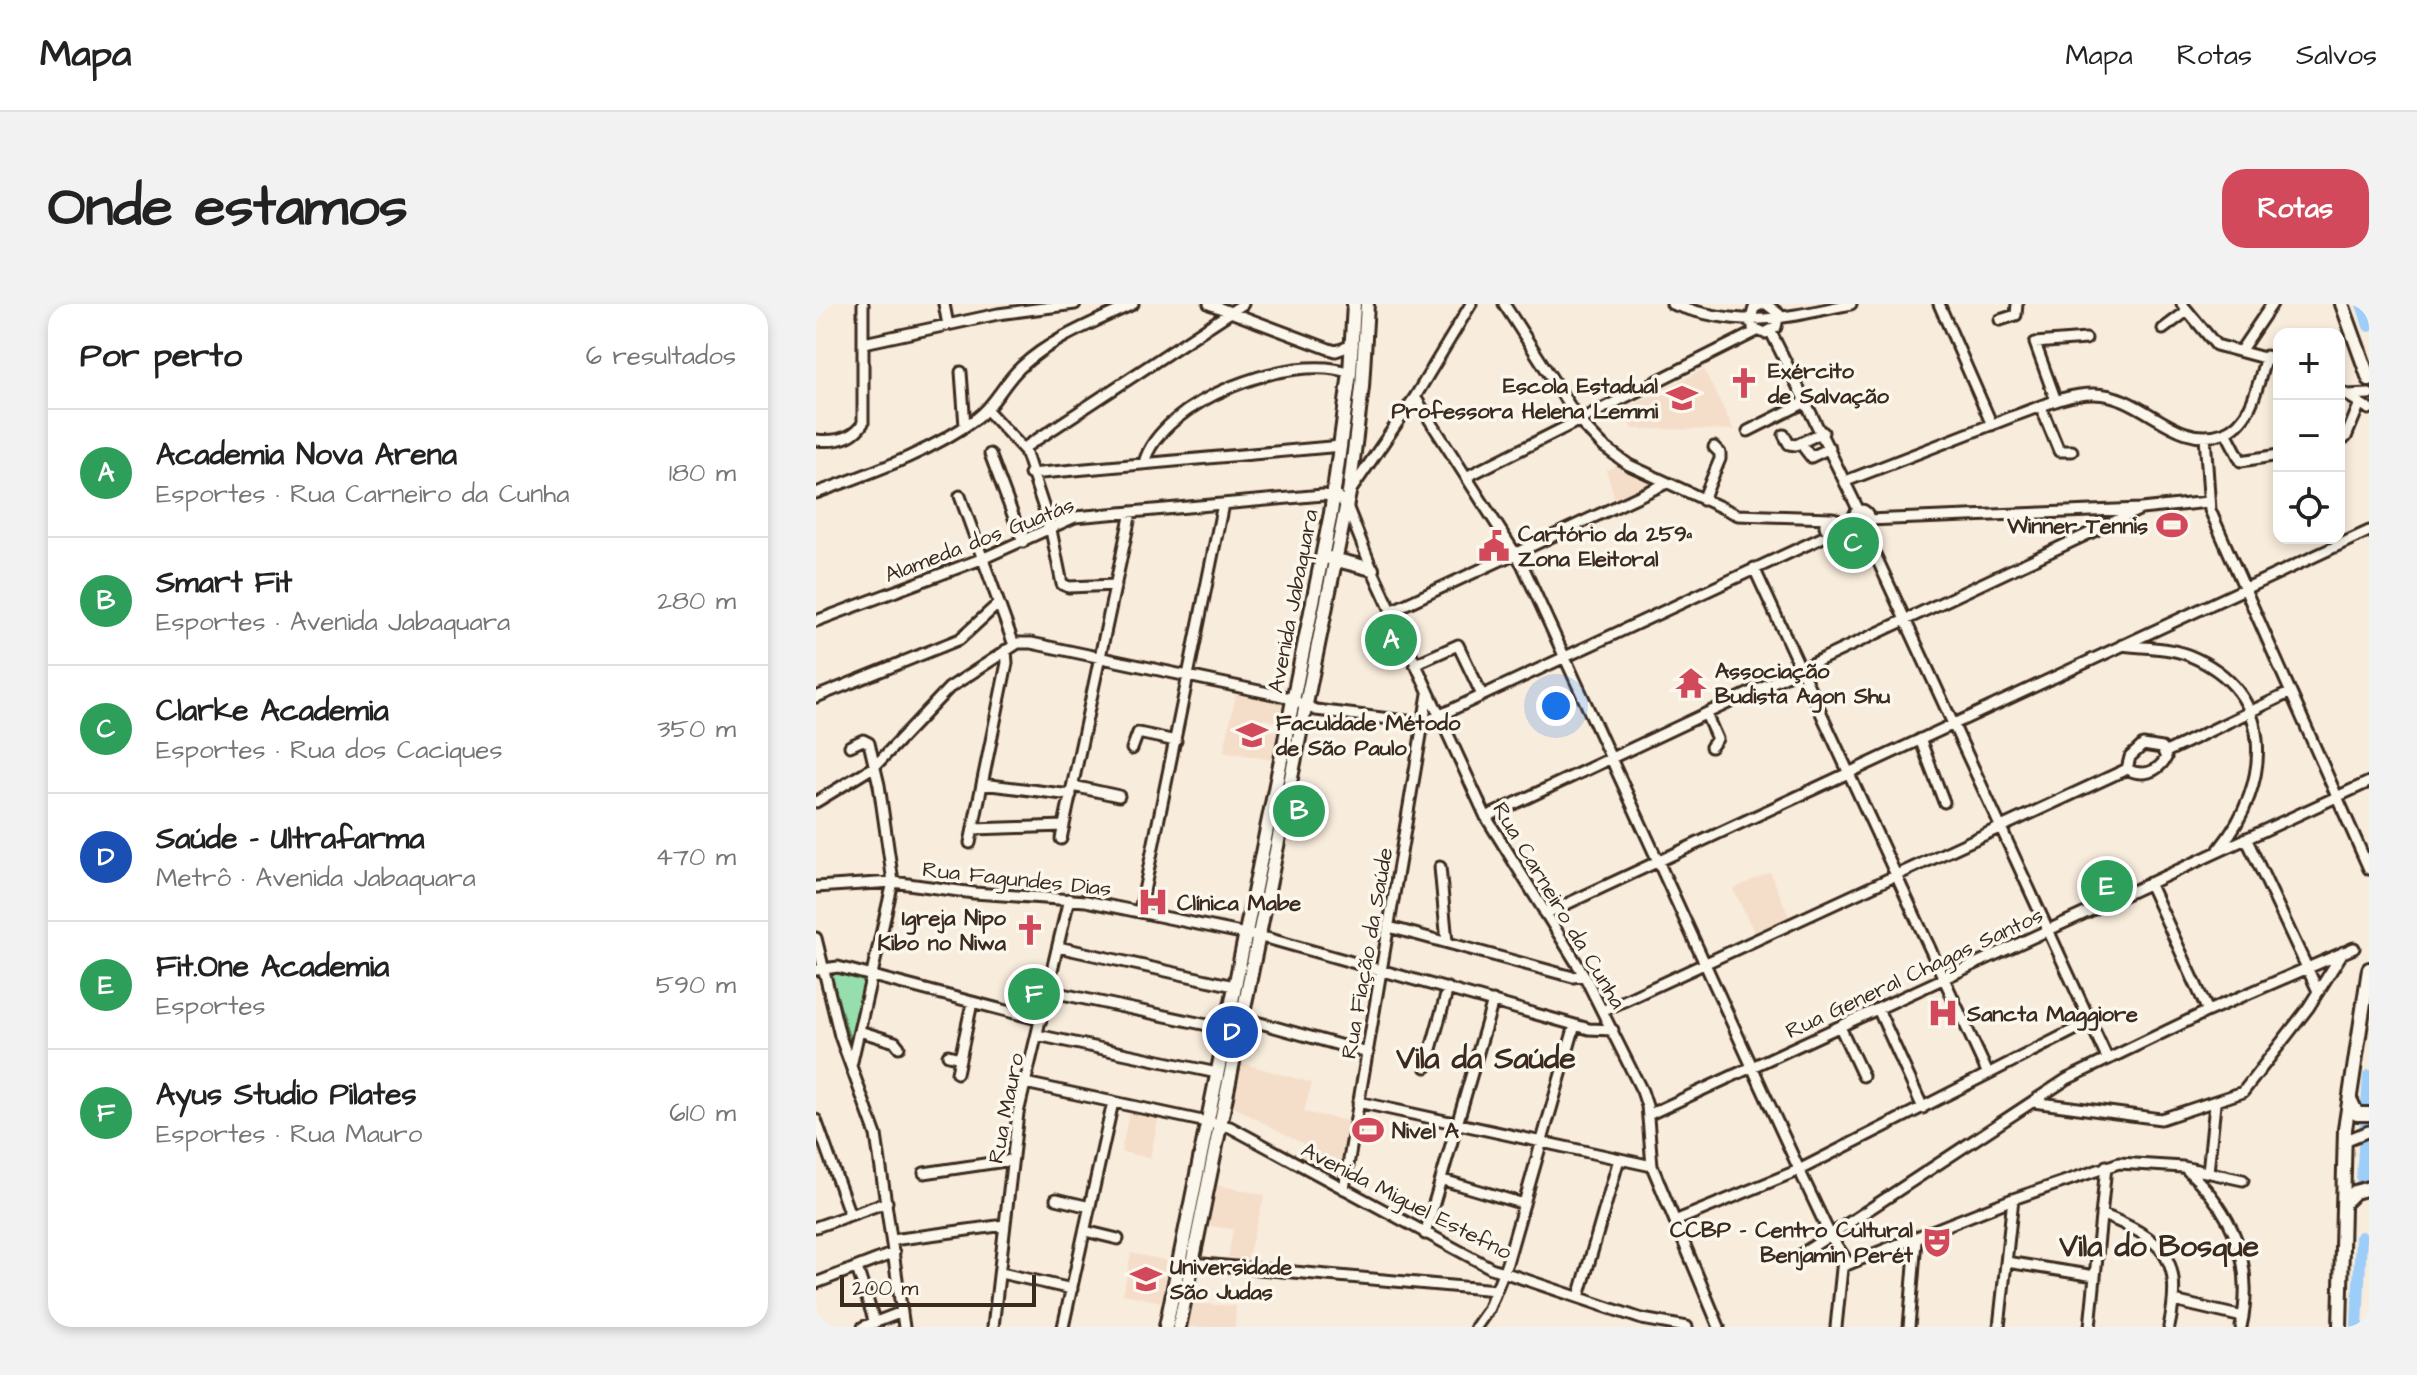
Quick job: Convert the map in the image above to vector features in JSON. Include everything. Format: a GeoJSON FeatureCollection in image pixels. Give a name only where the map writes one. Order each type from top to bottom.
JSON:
{"type":"FeatureCollection","features":[{"type":"Feature","properties":{"kind":"main road","name":"Avenida Jabaquara"},"geometry":{"type":"LineString","coordinates":[[1179,1327],[1214,1123],[1217,1073],[1334,495],[1353,345],[1354,304]]}},
{"type":"Feature","properties":{"kind":"main road","name":"Avenida Jabaquara"},"geometry":{"type":"LineString","coordinates":[[1166,1327],[1242,1018],[1348,500],[1362,387],[1367,304]]}},
{"type":"Feature","properties":{"kind":"main road"},"geometry":{"type":"LineString","coordinates":[[2342,304],[2369,379]]}},
{"type":"Feature","properties":{"kind":"main road"},"geometry":{"type":"LineString","coordinates":[[1321,558],[1372,569]]}},
{"type":"Feature","properties":{"kind":"main road"},"geometry":{"type":"LineString","coordinates":[[2337,1324],[2347,1200],[2344,1141],[2369,969]]}},
{"type":"Feature","properties":{"kind":"main road"},"geometry":{"type":"LineString","coordinates":[[2349,1092],[2357,1114],[2369,1114]]}},
{"type":"Feature","properties":{"kind":"main road"},"geometry":{"type":"LineString","coordinates":[[2347,1200],[2369,1188]]}},
{"type":"Feature","properties":{"kind":"street"},"geometry":{"type":"LineString","coordinates":[[820,440],[853,434],[863,423],[863,304]]}},
{"type":"Feature","properties":{"kind":"street"},"geometry":{"type":"LineString","coordinates":[[944,304],[948,325]]}},
{"type":"Feature","properties":{"kind":"street"},"geometry":{"type":"LineString","coordinates":[[864,343],[948,325],[997,309],[1075,304]]}},
{"type":"Feature","properties":{"kind":"street"},"geometry":{"type":"LineString","coordinates":[[816,493],[886,467],[965,426],[987,410],[1007,381],[1038,353],[1078,329],[1133,304]]}},
{"type":"Feature","properties":{"kind":"street"},"geometry":{"type":"LineString","coordinates":[[1209,304],[1234,310],[1336,351],[1353,345]]}},
{"type":"Feature","properties":{"kind":"street"},"geometry":{"type":"LineString","coordinates":[[1024,448],[1243,304]]}},
{"type":"Feature","properties":{"kind":"street"},"geometry":{"type":"LineString","coordinates":[[1334,495],[1348,500],[1471,304]]}},
{"type":"Feature","properties":{"kind":"street"},"geometry":{"type":"LineString","coordinates":[[1504,304],[1580,422],[1618,457],[1703,500],[1747,517],[1860,519],[2141,509],[2208,502]]}},
{"type":"Feature","properties":{"kind":"street"},"geometry":{"type":"LineString","coordinates":[[1672,304],[1750,322],[1851,304]]}},
{"type":"Feature","properties":{"kind":"street"},"geometry":{"type":"LineString","coordinates":[[1757,331],[1750,322],[1752,312],[1761,304],[1777,311],[1779,319],[1771,332]]}},
{"type":"Feature","properties":{"kind":"street"},"geometry":{"type":"LineString","coordinates":[[1939,304],[1992,425]]}},
{"type":"Feature","properties":{"kind":"street"},"geometry":{"type":"LineString","coordinates":[[2000,320],[2016,315],[2017,304]]}},
{"type":"Feature","properties":{"kind":"street"},"geometry":{"type":"LineString","coordinates":[[2241,350],[2272,304]]}},
{"type":"Feature","properties":{"kind":"street"},"geometry":{"type":"LineString","coordinates":[[2163,329],[2185,308],[2212,342],[2273,359]]}},
{"type":"Feature","properties":{"kind":"street"},"geometry":{"type":"LineString","coordinates":[[1468,476],[1757,331],[1771,332]]}},
{"type":"Feature","properties":{"kind":"street"},"geometry":{"type":"LineString","coordinates":[[1771,332],[1846,481],[1904,623],[2107,1058]]}},
{"type":"Feature","properties":{"kind":"street"},"geometry":{"type":"LineString","coordinates":[[2056,401],[2035,343],[2086,339]]}},
{"type":"Feature","properties":{"kind":"street"},"geometry":{"type":"LineString","coordinates":[[1333,366],[1336,351]]}},
{"type":"Feature","properties":{"kind":"street"},"geometry":{"type":"LineString","coordinates":[[1846,481],[2056,401],[2086,394],[2112,396],[2139,406],[2183,434],[2205,436],[2226,432],[2242,420],[2249,408],[2266,356]]}},
{"type":"Feature","properties":{"kind":"street"},"geometry":{"type":"LineString","coordinates":[[1144,463],[1149,447],[1162,430],[1206,401],[1279,372],[1333,366],[1350,373]]}},
{"type":"Feature","properties":{"kind":"street"},"geometry":{"type":"LineString","coordinates":[[961,372],[965,426]]}},
{"type":"Feature","properties":{"kind":"street"},"geometry":{"type":"LineString","coordinates":[[2345,393],[2369,394]]}},
{"type":"Feature","properties":{"kind":"street"},"geometry":{"type":"LineString","coordinates":[[2345,394],[2365,406],[2345,438]]}},
{"type":"Feature","properties":{"kind":"street"},"geometry":{"type":"LineString","coordinates":[[1415,397],[1516,552],[1799,1170],[1845,1263],[1836,1327]]}},
{"type":"Feature","properties":{"kind":"street"},"geometry":{"type":"LineString","coordinates":[[1748,431],[1808,401]]}},
{"type":"Feature","properties":{"kind":"street"},"geometry":{"type":"LineString","coordinates":[[2041,407],[2059,451],[2072,451]]}},
{"type":"Feature","properties":{"kind":"street"},"geometry":{"type":"LineString","coordinates":[[987,410],[1024,448],[1030,474],[1051,530],[1064,586],[1116,585]]}},
{"type":"Feature","properties":{"kind":"street"},"geometry":{"type":"LineString","coordinates":[[1784,435],[1792,446],[1823,432]]}},
{"type":"Feature","properties":{"kind":"street"},"geometry":{"type":"LineString","coordinates":[[2226,432],[2241,461],[2273,456]]}},
{"type":"Feature","properties":{"kind":"street"},"geometry":{"type":"LineString","coordinates":[[2205,436],[2208,502],[2289,693],[2369,869]]}},
{"type":"Feature","properties":{"kind":"street"},"geometry":{"type":"LineString","coordinates":[[1030,474],[1341,446]]}},
{"type":"Feature","properties":{"kind":"street"},"geometry":{"type":"LineString","coordinates":[[1703,500],[1720,459],[1720,453],[1714,447]]}},
{"type":"Feature","properties":{"kind":"street"},"geometry":{"type":"LineString","coordinates":[[1804,448],[1811,457],[1830,448]]}},
{"type":"Feature","properties":{"kind":"street"},"geometry":{"type":"LineString","coordinates":[[990,454],[1023,542]]}},
{"type":"Feature","properties":{"kind":"street"},"geometry":{"type":"LineString","coordinates":[[1391,611],[1667,483]]}},
{"type":"Feature","properties":{"kind":"street","name":"Alameda dos Guatás"},"geometry":{"type":"LineString","coordinates":[[816,621],[984,558],[1075,517],[1334,495]]}},
{"type":"Feature","properties":{"kind":"street"},"geometry":{"type":"LineString","coordinates":[[960,496],[999,603],[1010,647],[970,843]]}},
{"type":"Feature","properties":{"kind":"street","name":"Rua Carneiro da Cunha"},"geometry":{"type":"LineString","coordinates":[[1348,500],[1372,569],[1428,694],[1433,721],[1486,817],[1584,975],[1642,1091],[1648,1115],[1652,1166],[1719,1327]]}},
{"type":"Feature","properties":{"kind":"street"},"geometry":{"type":"LineString","coordinates":[[1140,911],[1223,504]]}},
{"type":"Feature","properties":{"kind":"street"},"geometry":{"type":"LineString","coordinates":[[1486,817],[2141,509]]}},
{"type":"Feature","properties":{"kind":"street"},"geometry":{"type":"LineString","coordinates":[[1061,839],[1131,512]]}},
{"type":"Feature","properties":{"kind":"street"},"geometry":{"type":"LineString","coordinates":[[1833,518],[1825,525],[1834,531]]}},
{"type":"Feature","properties":{"kind":"street"},"geometry":{"type":"LineString","coordinates":[[816,802],[875,766],[949,688],[1010,647],[1031,643],[1190,675],[1292,700],[1306,707],[1433,721],[1565,654],[1860,519]]}},
{"type":"Feature","properties":{"kind":"street"},"geometry":{"type":"LineString","coordinates":[[1545,914],[2369,531]]}},
{"type":"Feature","properties":{"kind":"street"},"geometry":{"type":"LineString","coordinates":[[1754,568],[1988,1074]]}},
{"type":"Feature","properties":{"kind":"street"},"geometry":{"type":"LineString","coordinates":[[816,697],[960,639],[999,603]]}},
{"type":"Feature","properties":{"kind":"street"},"geometry":{"type":"LineString","coordinates":[[1415,664],[1458,645],[1482,695]]}},
{"type":"Feature","properties":{"kind":"street"},"geometry":{"type":"LineString","coordinates":[[2121,645],[2170,650],[2199,660],[2230,684],[2249,712],[2259,759],[2255,785],[2232,833],[2217,851]]}},
{"type":"Feature","properties":{"kind":"street"},"geometry":{"type":"LineString","coordinates":[[2166,752],[2289,693]]}},
{"type":"Feature","properties":{"kind":"street","name":"Rua Fiação da Saúde"},"geometry":{"type":"LineString","coordinates":[[1344,1189],[1389,927],[1433,721],[1428,694]]}},
{"type":"Feature","properties":{"kind":"street"},"geometry":{"type":"LineString","coordinates":[[1706,714],[1717,739],[1711,747]]}},
{"type":"Feature","properties":{"kind":"street"},"geometry":{"type":"LineString","coordinates":[[1132,749],[1138,733],[1176,741]]}},
{"type":"Feature","properties":{"kind":"street"},"geometry":{"type":"LineString","coordinates":[[1920,739],[1944,802]]}},
{"type":"Feature","properties":{"kind":"street"},"geometry":{"type":"LineString","coordinates":[[850,746],[868,741],[875,766],[893,882],[851,1066]]}},
{"type":"Feature","properties":{"kind":"street"},"geometry":{"type":"LineString","coordinates":[[2127,769],[2130,757],[2143,745],[2154,745],[2166,752]]}},
{"type":"Feature","properties":{"kind":"street"},"geometry":{"type":"LineString","coordinates":[[1602,1011],[2127,769],[2139,773],[2156,770],[2166,758],[2166,752]]}},
{"type":"Feature","properties":{"kind":"street","name":"Rua General Chagas Santos"},"geometry":{"type":"LineString","coordinates":[[1648,1115],[2369,782]]}},
{"type":"Feature","properties":{"kind":"street"},"geometry":{"type":"LineString","coordinates":[[982,784],[1119,796]]}},
{"type":"Feature","properties":{"kind":"street"},"geometry":{"type":"LineString","coordinates":[[973,829],[1064,826]]}},
{"type":"Feature","properties":{"kind":"street"},"geometry":{"type":"LineString","coordinates":[[2246,838],[2318,991]]}},
{"type":"Feature","properties":{"kind":"street"},"geometry":{"type":"LineString","coordinates":[[1440,867],[1447,942]]}},
{"type":"Feature","properties":{"kind":"street","name":"Rua Fagundes Dias"},"geometry":{"type":"LineString","coordinates":[[816,887],[893,882],[974,893],[1069,899],[1140,911],[1259,936],[1575,1025],[1603,1032],[1613,1030]]}},
{"type":"Feature","properties":{"kind":"street"},"geometry":{"type":"LineString","coordinates":[[2149,883],[2208,1011]]}},
{"type":"Feature","properties":{"kind":"street","name":"Rua Mauro"},"geometry":{"type":"LineString","coordinates":[[993,1327],[1012,1160],[1025,1083],[1069,899]]}},
{"type":"Feature","properties":{"kind":"street"},"geometry":{"type":"LineString","coordinates":[[1389,927],[1573,977],[1584,975]]}},
{"type":"Feature","properties":{"kind":"street"},"geometry":{"type":"LineString","coordinates":[[816,938],[818,969],[876,1135],[904,1327]]}},
{"type":"Feature","properties":{"kind":"street"},"geometry":{"type":"LineString","coordinates":[[1058,947],[1234,986]]}},
{"type":"Feature","properties":{"kind":"street"},"geometry":{"type":"LineString","coordinates":[[1800,1255],[2033,1102],[2107,1058],[2305,967],[2349,950],[2254,1082],[2243,1092],[2215,1104],[2161,1119],[2033,1102]]}},
{"type":"Feature","properties":{"kind":"street"},"geometry":{"type":"LineString","coordinates":[[818,969],[836,966],[1041,1020]]}},
{"type":"Feature","properties":{"kind":"street"},"geometry":{"type":"LineString","coordinates":[[1426,1067],[1448,988]]}},
{"type":"Feature","properties":{"kind":"street"},"geometry":{"type":"LineString","coordinates":[[1048,991],[1226,1029]]}},
{"type":"Feature","properties":{"kind":"street"},"geometry":{"type":"LineString","coordinates":[[1425,1234],[1493,1001]]}},
{"type":"Feature","properties":{"kind":"street"},"geometry":{"type":"LineString","coordinates":[[957,1073],[972,1003]]}},
{"type":"Feature","properties":{"kind":"street"},"geometry":{"type":"LineString","coordinates":[[1878,1009],[1923,1108]]}},
{"type":"Feature","properties":{"kind":"street"},"geometry":{"type":"LineString","coordinates":[[1242,1018],[1368,1053]]}},
{"type":"Feature","properties":{"kind":"street"},"geometry":{"type":"LineString","coordinates":[[1675,1221],[1799,1170],[2090,1022]]}},
{"type":"Feature","properties":{"kind":"street"},"geometry":{"type":"LineString","coordinates":[[1476,1327],[1504,1272],[1575,1025]]}},
{"type":"Feature","properties":{"kind":"street"},"geometry":{"type":"LineString","coordinates":[[1840,1027],[1863,1076]]}},
{"type":"Feature","properties":{"kind":"street"},"geometry":{"type":"LineString","coordinates":[[859,1031],[895,1042],[899,1047]]}},
{"type":"Feature","properties":{"kind":"street"},"geometry":{"type":"LineString","coordinates":[[1037,1035],[1217,1073]]}},
{"type":"Feature","properties":{"kind":"street"},"geometry":{"type":"LineString","coordinates":[[948,1055],[960,1058]]}},
{"type":"Feature","properties":{"kind":"street","name":"Avenida Miguel Estefno"},"geometry":{"type":"LineString","coordinates":[[1025,1083],[1214,1123],[1491,1268],[1642,1319],[1687,1327]]}},
{"type":"Feature","properties":{"kind":"street"},"geometry":{"type":"LineString","coordinates":[[1063,1327],[1113,1102]]}},
{"type":"Feature","properties":{"kind":"street"},"geometry":{"type":"LineString","coordinates":[[1358,1102],[1652,1166]]}},
{"type":"Feature","properties":{"kind":"street"},"geometry":{"type":"LineString","coordinates":[[2208,1172],[2215,1104]]}},
{"type":"Feature","properties":{"kind":"street"},"geometry":{"type":"LineString","coordinates":[[816,1120],[850,1215]]}},
{"type":"Feature","properties":{"kind":"street"},"geometry":{"type":"LineString","coordinates":[[2344,1141],[2369,1131]]}},
{"type":"Feature","properties":{"kind":"street"},"geometry":{"type":"LineString","coordinates":[[1579,1297],[1619,1159]]}},
{"type":"Feature","properties":{"kind":"street"},"geometry":{"type":"LineString","coordinates":[[924,1173],[1012,1160]]}},
{"type":"Feature","properties":{"kind":"street"},"geometry":{"type":"LineString","coordinates":[[1845,1263],[1916,1240],[2013,1199],[2106,1166],[2140,1162],[2183,1167],[2243,1180]]}},
{"type":"Feature","properties":{"kind":"street"},"geometry":{"type":"LineString","coordinates":[[2090,1327],[2106,1166]]}},
{"type":"Feature","properties":{"kind":"street"},"geometry":{"type":"LineString","coordinates":[[2174,1301],[2242,1322],[2246,1274],[2241,1248],[2221,1208],[2183,1167]]}},
{"type":"Feature","properties":{"kind":"street"},"geometry":{"type":"LineString","coordinates":[[1443,1180],[1524,1204]]}},
{"type":"Feature","properties":{"kind":"street"},"geometry":{"type":"LineString","coordinates":[[1056,1199],[1090,1207]]}},
{"type":"Feature","properties":{"kind":"street"},"geometry":{"type":"LineString","coordinates":[[1999,1327],[2013,1199]]}},
{"type":"Feature","properties":{"kind":"street"},"geometry":{"type":"LineString","coordinates":[[816,1227],[887,1202]]}},
{"type":"Feature","properties":{"kind":"street"},"geometry":{"type":"LineString","coordinates":[[2101,1214],[2141,1230],[2159,1246],[2174,1274],[2174,1301],[2169,1327]]}},
{"type":"Feature","properties":{"kind":"street"},"geometry":{"type":"LineString","coordinates":[[892,1240],[1005,1225]]}},
{"type":"Feature","properties":{"kind":"street"},"geometry":{"type":"LineString","coordinates":[[1085,1231],[1118,1239]]}},
{"type":"Feature","properties":{"kind":"street"},"geometry":{"type":"LineString","coordinates":[[1909,1327],[1916,1240]]}},
{"type":"Feature","properties":{"kind":"street"},"geometry":{"type":"LineString","coordinates":[[816,1283],[894,1253]]}},
{"type":"Feature","properties":{"kind":"street"},"geometry":{"type":"LineString","coordinates":[[2007,1262],[2095,1276]]}},
{"type":"Feature","properties":{"kind":"street"},"geometry":{"type":"LineString","coordinates":[[1192,1263],[1496,1290]]}},
{"type":"Feature","properties":{"kind":"street"},"geometry":{"type":"LineString","coordinates":[[857,1268],[875,1323]]}},
{"type":"Feature","properties":{"kind":"street"},"geometry":{"type":"LineString","coordinates":[[1483,1288],[1491,1268]]}},
{"type":"Feature","properties":{"kind":"street"},"geometry":{"type":"LineString","coordinates":[[1001,1273],[1072,1289]]}},
{"type":"Feature","properties":{"kind":"street"},"geometry":{"type":"LineString","coordinates":[[864,1327],[902,1312]]}},
{"type":"Feature","properties":{"kind":"shaded area","name":"Escola Estadual Professora Helena Lemmi"},"geometry":{"type":"Polygon","coordinates":[[[1704,369],[1734,430],[1632,429],[1623,409],[1704,369]]]}},
{"type":"Feature","properties":{"kind":"shaded area"},"geometry":{"type":"Polygon","coordinates":[[[1619,465],[1648,484],[1615,499],[1606,470],[1619,465]]]}},
{"type":"Feature","properties":{"kind":"shaded area","name":"Faculdade Método de São Paulo"},"geometry":{"type":"Polygon","coordinates":[[[1236,693],[1283,703],[1279,722],[1252,717],[1250,726],[1277,731],[1271,760],[1224,751],[1236,693]]]}},
{"type":"Feature","properties":{"kind":"shaded area"},"geometry":{"type":"Polygon","coordinates":[[[1770,872],[1789,916],[1754,932],[1733,889],[1770,872]]]}},
{"type":"Feature","properties":{"kind":"shaded area"},"geometry":{"type":"Polygon","coordinates":[[[1242,1063],[1312,1083],[1304,1112],[1349,1121],[1339,1177],[1297,1155],[1303,1144],[1234,1107],[1242,1063]]]}},
{"type":"Feature","properties":{"kind":"shaded area"},"geometry":{"type":"Polygon","coordinates":[[[1129,1113],[1158,1120],[1150,1158],[1121,1152],[1129,1113]]]}},
{"type":"Feature","properties":{"kind":"shaded area"},"geometry":{"type":"Polygon","coordinates":[[[1217,1185],[1265,1195],[1247,1259],[1228,1258],[1233,1229],[1209,1226],[1217,1185]]]}},
{"type":"Feature","properties":{"kind":"shaded area","name":"Universidade São Judas"},"geometry":{"type":"Polygon","coordinates":[[[1131,1253],[1169,1261],[1161,1302],[1123,1294],[1131,1253]]]}},
{"type":"Feature","properties":{"kind":"shaded area"},"geometry":{"type":"Polygon","coordinates":[[[1193,1303],[1236,1306],[1235,1327],[1188,1327],[1193,1303]]]}},
{"type":"Feature","properties":{"kind":"green space"},"geometry":{"type":"Polygon","coordinates":[[[836,973],[864,981],[850,1041],[831,975],[836,973]]]}},
{"type":"Feature","properties":{"kind":"waterway"},"geometry":{"type":"LineString","coordinates":[[2362,304],[2369,326]]}},
{"type":"Feature","properties":{"kind":"waterway"},"geometry":{"type":"LineString","coordinates":[[2362,1178],[2369,1076]]}},
{"type":"Feature","properties":{"kind":"waterway"},"geometry":{"type":"LineString","coordinates":[[2357,1327],[2361,1237]]}},
{"type":"Feature","properties":{"kind":"place","name":"Exército de Salvação"},"geometry":{"type":"Point","coordinates":[1744,383]}},
{"type":"Feature","properties":{"kind":"place","name":"Escola Estadual Professora Helena Lemmi"},"geometry":{"type":"Point","coordinates":[1682,398]}},
{"type":"Feature","properties":{"kind":"place","name":"Winner Tennis"},"geometry":{"type":"Point","coordinates":[2172,525]}},
{"type":"Feature","properties":{"kind":"place","name":"Clarke Academia"},"geometry":{"type":"Point","coordinates":[1853,543]}},
{"type":"Feature","properties":{"kind":"place","name":"Cartório da 259ª Zona Eleitoral"},"geometry":{"type":"Point","coordinates":[1494,546]}},
{"type":"Feature","properties":{"kind":"place","name":"Academia Nova Arena"},"geometry":{"type":"Point","coordinates":[1391,640]}},
{"type":"Feature","properties":{"kind":"place","name":"Associação Budista Agon Shu"},"geometry":{"type":"Point","coordinates":[1691,683]}},
{"type":"Feature","properties":{"kind":"place","name":"Faculdade Método de São Paulo"},"geometry":{"type":"Point","coordinates":[1252,735]}},
{"type":"Feature","properties":{"kind":"place","name":"Smart Fit"},"geometry":{"type":"Point","coordinates":[1299,811]}},
{"type":"Feature","properties":{"kind":"place","name":"Fit.One Academia"},"geometry":{"type":"Point","coordinates":[2107,886]}},
{"type":"Feature","properties":{"kind":"place","name":"Clínica Mabe"},"geometry":{"type":"Point","coordinates":[1153,902]}},
{"type":"Feature","properties":{"kind":"place","name":"Igreja Nipo Kibo no Niwa"},"geometry":{"type":"Point","coordinates":[1030,930]}},
{"type":"Feature","properties":{"kind":"place","name":"Ayus Studio Pilates"},"geometry":{"type":"Point","coordinates":[1034,994]}},
{"type":"Feature","properties":{"kind":"place","name":"Sancta Maggiore"},"geometry":{"type":"Point","coordinates":[1943,1013]}},
{"type":"Feature","properties":{"kind":"place","name":"Saúde – Ultrafarma"},"geometry":{"type":"Point","coordinates":[1232,1032]}},
{"type":"Feature","properties":{"kind":"place","name":"Nivel A"},"geometry":{"type":"Point","coordinates":[1368,1130]}},
{"type":"Feature","properties":{"kind":"place","name":"CCBP - Centro Cultural Benjamin Perét"},"geometry":{"type":"Point","coordinates":[1937,1242]}},
{"type":"Feature","properties":{"kind":"place","name":"Universidade São Judas"},"geometry":{"type":"Point","coordinates":[1146,1279]}},
{"type":"Feature","properties":{"kind":"district","name":"Vila da Saúde"},"geometry":{"type":"Point","coordinates":[1486,1058]}},
{"type":"Feature","properties":{"kind":"district","name":"Vila do Bosque"},"geometry":{"type":"Point","coordinates":[2159,1246]}}]}
